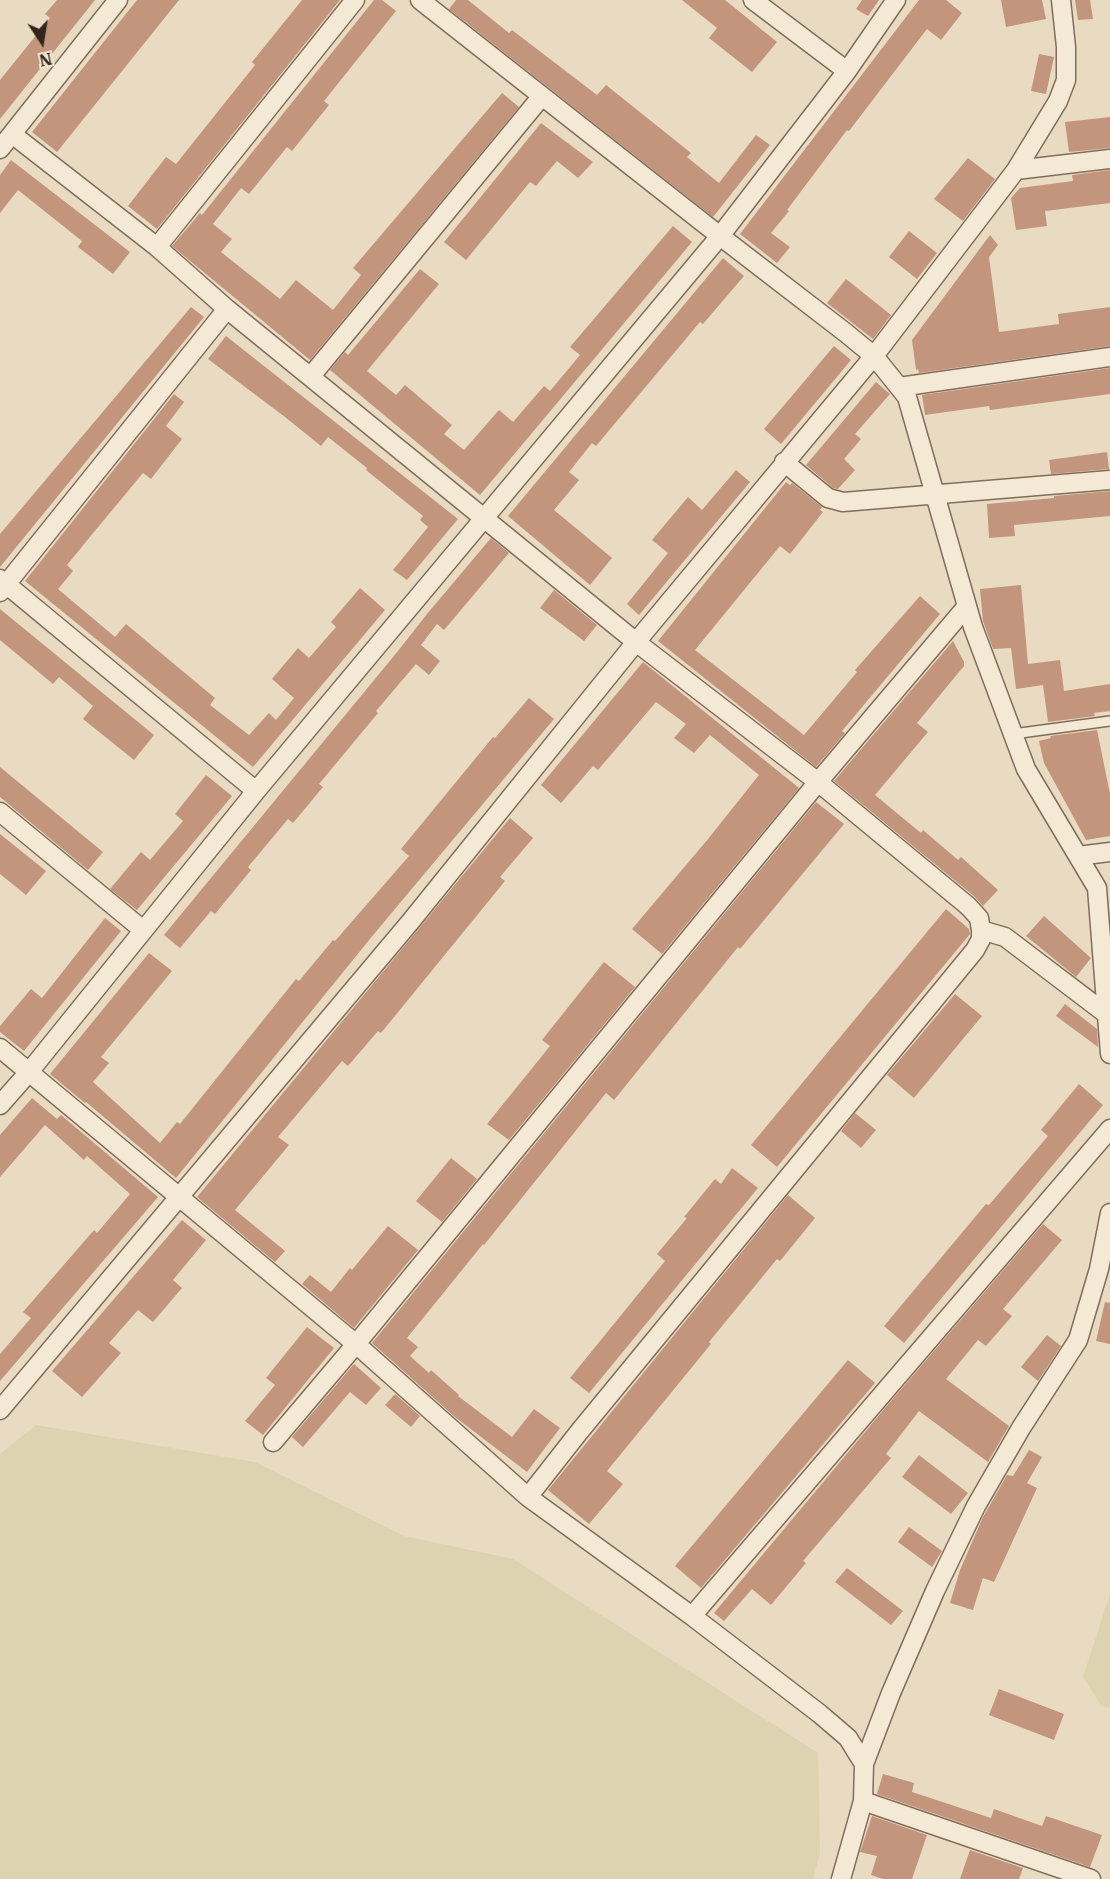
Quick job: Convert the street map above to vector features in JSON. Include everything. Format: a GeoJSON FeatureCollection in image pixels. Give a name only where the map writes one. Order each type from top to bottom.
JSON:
{"type":"FeatureCollection","features":[{"type":"Feature","properties":{"kind":"street"},"geometry":{"type":"LineString","coordinates":[[0,149],[118,0]]}},
{"type":"Feature","properties":{"kind":"street"},"geometry":{"type":"LineString","coordinates":[[157,247],[355,0]]}},
{"type":"Feature","properties":{"kind":"street"},"geometry":{"type":"LineString","coordinates":[[420,0],[846,333],[874,356],[907,397],[973,627],[1026,770],[1097,888],[1106,968],[1106,1013],[1110,1054]]}},
{"type":"Feature","properties":{"kind":"street"},"geometry":{"type":"LineString","coordinates":[[755,0],[847,71]]}},
{"type":"Feature","properties":{"kind":"street"},"geometry":{"type":"LineString","coordinates":[[0,1105],[256,791],[720,236],[847,71],[896,0]]}},
{"type":"Feature","properties":{"kind":"street"},"geometry":{"type":"LineString","coordinates":[[0,1410],[411,921],[636,642],[874,356],[1016,170],[1058,101],[1066,80],[1066,47],[1061,0]]}},
{"type":"Feature","properties":{"kind":"street"},"geometry":{"type":"LineString","coordinates":[[311,376],[542,96]]}},
{"type":"Feature","properties":{"kind":"street"},"geometry":{"type":"LineString","coordinates":[[12,134],[157,247],[227,309],[636,642],[818,782],[968,906],[979,918],[981,939],[975,950],[528,1497]]}},
{"type":"Feature","properties":{"kind":"street"},"geometry":{"type":"LineString","coordinates":[[1016,170],[1110,159]]}},
{"type":"Feature","properties":{"kind":"street"},"geometry":{"type":"LineString","coordinates":[[227,309],[2,585],[256,791]]}},
{"type":"Feature","properties":{"kind":"street"},"geometry":{"type":"LineString","coordinates":[[899,387],[1110,357]]}},
{"type":"Feature","properties":{"kind":"street"},"geometry":{"type":"LineString","coordinates":[[784,462],[828,498],[843,502],[1110,480]]}},
{"type":"Feature","properties":{"kind":"street"},"geometry":{"type":"LineString","coordinates":[[273,1442],[818,782],[967,606]]}},
{"type":"Feature","properties":{"kind":"street"},"geometry":{"type":"LineString","coordinates":[[0,812],[143,930]]}},
{"type":"Feature","properties":{"kind":"street"},"geometry":{"type":"LineString","coordinates":[[1078,856],[1110,852]]}},
{"type":"Feature","properties":{"kind":"street"},"geometry":{"type":"LineString","coordinates":[[981,930],[1005,937],[1106,1013]]}},
{"type":"Feature","properties":{"kind":"street"},"geometry":{"type":"LineString","coordinates":[[0,1048],[356,1344],[528,1497],[693,1616],[820,1714],[848,1738],[864,1764]]}},
{"type":"Feature","properties":{"kind":"street"},"geometry":{"type":"LineString","coordinates":[[693,1616],[1110,1129]]}},
{"type":"Feature","properties":{"kind":"street"},"geometry":{"type":"LineString","coordinates":[[841,1879],[863,1801],[864,1764],[891,1693],[935,1591],[976,1506],[1021,1428],[1078,1340],[1099,1269],[1110,1213]]}},
{"type":"Feature","properties":{"kind":"street"},"geometry":{"type":"LineString","coordinates":[[863,1801],[1091,1879]]}},
{"type":"Feature","properties":{"kind":"lane"},"geometry":{"type":"LineString","coordinates":[[1013,734],[1110,721]]}},
{"type":"Feature","properties":{"kind":"shaded area"},"geometry":{"type":"Polygon","coordinates":[[[36,1425],[255,1462],[404,1536],[513,1559],[818,1753],[820,1853],[813,1879],[0,1879],[0,1454],[36,1425]]]}},
{"type":"Feature","properties":{"kind":"shaded area"},"geometry":{"type":"Polygon","coordinates":[[[1110,1594],[1110,1708],[1102,1707],[1083,1677],[1110,1594]]]}},
{"type":"Feature","properties":{"kind":"building"},"geometry":{"type":"Polygon","coordinates":[[[57,0],[95,0],[0,119],[0,80],[50,18],[45,14],[57,0]]]}},
{"type":"Feature","properties":{"kind":"building"},"geometry":{"type":"Polygon","coordinates":[[[137,0],[179,0],[57,152],[32,132],[137,0]]]}},
{"type":"Feature","properties":{"kind":"building"},"geometry":{"type":"Polygon","coordinates":[[[302,0],[340,0],[157,229],[128,206],[166,157],[176,164],[255,65],[252,62],[302,0]]]}},
{"type":"Feature","properties":{"kind":"building"},"geometry":{"type":"Polygon","coordinates":[[[374,0],[382,0],[396,11],[324,101],[329,105],[292,151],[287,147],[249,194],[241,188],[213,224],[232,239],[221,252],[280,299],[296,280],[333,310],[361,275],[353,268],[502,93],[519,107],[310,360],[172,246],[200,213],[202,215],[374,0]]]}},
{"type":"Feature","properties":{"kind":"building"},"geometry":{"type":"Polygon","coordinates":[[[456,0],[468,0],[509,33],[512,30],[597,95],[606,85],[691,153],[687,157],[719,183],[756,135],[770,145],[713,217],[449,9],[456,0]]]}},
{"type":"Feature","properties":{"kind":"building"},"geometry":{"type":"Polygon","coordinates":[[[682,0],[725,0],[777,42],[752,72],[709,38],[717,28],[682,0]]]}},
{"type":"Feature","properties":{"kind":"building"},"geometry":{"type":"Polygon","coordinates":[[[862,0],[879,0],[868,16],[856,9],[862,0]]]}},
{"type":"Feature","properties":{"kind":"building"},"geometry":{"type":"Polygon","coordinates":[[[919,0],[946,0],[962,13],[941,40],[927,29],[787,210],[789,211],[771,233],[790,247],[777,263],[740,234],[919,0]]]}},
{"type":"Feature","properties":{"kind":"building"},"geometry":{"type":"Polygon","coordinates":[[[1001,0],[1042,0],[1046,19],[1006,27],[1001,0]]]}},
{"type":"Feature","properties":{"kind":"building"},"geometry":{"type":"Polygon","coordinates":[[[1075,0],[1090,0],[1093,19],[1078,20],[1075,0]]]}},
{"type":"Feature","properties":{"kind":"building"},"geometry":{"type":"Polygon","coordinates":[[[1039,54],[1054,57],[1046,94],[1031,91],[1039,54]]]}},
{"type":"Feature","properties":{"kind":"building"},"geometry":{"type":"Polygon","coordinates":[[[1110,117],[1110,148],[1069,152],[1065,122],[1110,117]]]}},
{"type":"Feature","properties":{"kind":"building"},"geometry":{"type":"Polygon","coordinates":[[[541,123],[593,162],[578,178],[557,161],[536,186],[530,182],[466,260],[444,242],[541,123]]]}},
{"type":"Feature","properties":{"kind":"building"},"geometry":{"type":"Polygon","coordinates":[[[968,158],[995,179],[963,221],[934,199],[968,158]]]}},
{"type":"Feature","properties":{"kind":"building"},"geometry":{"type":"Polygon","coordinates":[[[11,160],[130,252],[113,274],[78,247],[82,241],[18,190],[0,213],[0,175],[11,160]]]}},
{"type":"Feature","properties":{"kind":"building"},"geometry":{"type":"Polygon","coordinates":[[[1110,170],[1110,203],[1045,211],[1047,226],[1016,230],[1011,198],[1020,188],[1073,181],[1072,175],[1110,170]]]}},
{"type":"Feature","properties":{"kind":"building"},"geometry":{"type":"Polygon","coordinates":[[[673,226],[692,242],[480,495],[330,370],[345,352],[348,355],[420,269],[439,284],[367,371],[396,395],[405,385],[452,425],[444,434],[464,450],[499,410],[513,422],[544,386],[550,391],[580,355],[570,347],[673,226]]]}},
{"type":"Feature","properties":{"kind":"building"},"geometry":{"type":"Polygon","coordinates":[[[909,231],[937,253],[917,279],[889,257],[909,231]]]}},
{"type":"Feature","properties":{"kind":"building"},"geometry":{"type":"Polygon","coordinates":[[[990,235],[998,245],[989,257],[999,332],[1059,324],[1058,314],[1110,307],[1110,346],[919,373],[918,369],[916,370],[912,340],[990,235]]]}},
{"type":"Feature","properties":{"kind":"building"},"geometry":{"type":"Polygon","coordinates":[[[723,258],[744,276],[703,324],[700,322],[596,446],[592,443],[569,472],[579,480],[554,510],[612,558],[590,585],[508,516],[723,258]]]}},
{"type":"Feature","properties":{"kind":"building"},"geometry":{"type":"Polygon","coordinates":[[[846,279],[891,315],[873,339],[827,303],[846,279]]]}},
{"type":"Feature","properties":{"kind":"building"},"geometry":{"type":"Polygon","coordinates":[[[191,307],[204,317],[0,567],[0,534],[191,307]]]}},
{"type":"Feature","properties":{"kind":"building"},"geometry":{"type":"Polygon","coordinates":[[[226,336],[458,519],[407,580],[393,570],[428,527],[420,520],[423,516],[328,437],[321,446],[208,359],[226,336]]]}},
{"type":"Feature","properties":{"kind":"building"},"geometry":{"type":"Polygon","coordinates":[[[834,346],[851,360],[781,444],[764,429],[834,346]]]}},
{"type":"Feature","properties":{"kind":"building"},"geometry":{"type":"Polygon","coordinates":[[[1110,368],[1110,394],[990,410],[989,406],[925,415],[922,395],[1110,368]]]}},
{"type":"Feature","properties":{"kind":"building"},"geometry":{"type":"Polygon","coordinates":[[[876,382],[890,394],[855,434],[861,439],[844,459],[855,470],[838,489],[833,488],[806,465],[876,382]]]}},
{"type":"Feature","properties":{"kind":"building"},"geometry":{"type":"Polygon","coordinates":[[[174,394],[184,402],[166,426],[182,439],[151,479],[143,473],[94,532],[67,565],[73,571],[58,589],[115,637],[126,624],[215,698],[210,705],[249,735],[269,713],[276,720],[294,698],[272,679],[298,648],[309,658],[336,627],[331,622],[360,588],[385,610],[253,767],[25,581],[174,394]]]}},
{"type":"Feature","properties":{"kind":"building"},"geometry":{"type":"Polygon","coordinates":[[[1107,452],[1109,469],[1051,474],[1049,460],[1107,452]]]}},
{"type":"Feature","properties":{"kind":"building"},"geometry":{"type":"Polygon","coordinates":[[[736,470],[750,482],[639,615],[627,604],[668,553],[652,540],[688,497],[702,510],[736,470]]]}},
{"type":"Feature","properties":{"kind":"building"},"geometry":{"type":"Polygon","coordinates":[[[786,482],[790,485],[792,483],[822,507],[820,510],[823,512],[790,554],[780,546],[695,650],[804,735],[857,672],[855,670],[920,596],[940,614],[842,731],[845,733],[816,767],[658,641],[786,482]]]}},
{"type":"Feature","properties":{"kind":"building"},"geometry":{"type":"Polygon","coordinates":[[[1110,491],[1110,516],[1014,525],[1015,536],[989,538],[987,504],[1110,491]]]}},
{"type":"Feature","properties":{"kind":"building"},"geometry":{"type":"Polygon","coordinates":[[[491,538],[509,553],[444,630],[437,624],[421,645],[440,661],[429,675],[416,664],[319,784],[323,787],[293,823],[288,819],[248,867],[251,870],[215,914],[211,911],[180,948],[164,935],[491,538]]]}},
{"type":"Feature","properties":{"kind":"building"},"geometry":{"type":"Polygon","coordinates":[[[1021,585],[1028,664],[1060,660],[1064,691],[1110,684],[1110,711],[1094,713],[1095,716],[1048,722],[1043,685],[1016,689],[1011,648],[993,649],[983,621],[980,589],[1021,585]]]}},
{"type":"Feature","properties":{"kind":"building"},"geometry":{"type":"Polygon","coordinates":[[[554,590],[597,625],[584,641],[540,608],[554,590]]]}},
{"type":"Feature","properties":{"kind":"building"},"geometry":{"type":"Polygon","coordinates":[[[0,609],[154,735],[134,760],[83,719],[93,706],[59,677],[53,684],[0,640],[0,609]]]}},
{"type":"Feature","properties":{"kind":"building"},"geometry":{"type":"Polygon","coordinates":[[[953,641],[964,666],[917,723],[928,732],[875,795],[921,833],[923,830],[958,860],[961,857],[998,890],[983,906],[834,781],[953,641]]]}},
{"type":"Feature","properties":{"kind":"building"},"geometry":{"type":"Polygon","coordinates":[[[643,662],[799,788],[662,954],[632,929],[759,775],[710,735],[694,753],[674,738],[686,724],[656,702],[598,770],[593,766],[561,803],[541,785],[643,662]]]}},
{"type":"Feature","properties":{"kind":"building"},"geometry":{"type":"Polygon","coordinates":[[[529,698],[554,719],[374,934],[176,1178],[50,1074],[149,953],[172,971],[101,1057],[109,1063],[93,1082],[160,1143],[177,1122],[180,1124],[296,979],[299,981],[409,856],[401,849],[493,737],[495,738],[529,698]]]}},
{"type":"Feature","properties":{"kind":"building"},"geometry":{"type":"Polygon","coordinates":[[[1097,730],[1110,794],[1110,836],[1086,840],[1044,763],[1039,741],[1051,738],[1050,736],[1097,730]]]}},
{"type":"Feature","properties":{"kind":"building"},"geometry":{"type":"Polygon","coordinates":[[[0,767],[103,852],[88,870],[0,797],[0,767]]]}},
{"type":"Feature","properties":{"kind":"building"},"geometry":{"type":"Polygon","coordinates":[[[206,775],[232,796],[137,910],[110,889],[141,852],[150,860],[183,821],[175,814],[206,775]]]}},
{"type":"Feature","properties":{"kind":"building"},"geometry":{"type":"Polygon","coordinates":[[[816,802],[844,824],[740,949],[738,947],[614,1100],[606,1093],[407,1338],[418,1347],[410,1356],[429,1373],[431,1370],[458,1396],[512,1437],[534,1409],[560,1428],[527,1472],[455,1417],[372,1343],[816,802]]]}},
{"type":"Feature","properties":{"kind":"building"},"geometry":{"type":"Polygon","coordinates":[[[510,818],[533,838],[500,877],[505,881],[381,1033],[378,1031],[348,1066],[342,1061],[278,1137],[289,1145],[235,1210],[285,1251],[275,1262],[197,1197],[510,818]]]}},
{"type":"Feature","properties":{"kind":"building"},"geometry":{"type":"Polygon","coordinates":[[[0,834],[46,871],[26,895],[0,874],[0,834]]]}},
{"type":"Feature","properties":{"kind":"building"},"geometry":{"type":"Polygon","coordinates":[[[946,909],[969,929],[970,934],[777,1167],[751,1145],[946,909]]]}},
{"type":"Feature","properties":{"kind":"building"},"geometry":{"type":"Polygon","coordinates":[[[1044,916],[1091,958],[1076,977],[1026,936],[1044,916]]]}},
{"type":"Feature","properties":{"kind":"building"},"geometry":{"type":"Polygon","coordinates":[[[105,918],[121,931],[24,1051],[0,1032],[0,1026],[31,989],[42,998],[105,918]]]}},
{"type":"Feature","properties":{"kind":"building"},"geometry":{"type":"Polygon","coordinates":[[[604,962],[635,987],[509,1140],[487,1124],[550,1046],[542,1040],[604,962]]]}},
{"type":"Feature","properties":{"kind":"building"},"geometry":{"type":"Polygon","coordinates":[[[955,994],[982,1016],[914,1098],[887,1075],[955,994]]]}},
{"type":"Feature","properties":{"kind":"building"},"geometry":{"type":"Polygon","coordinates":[[[1065,1004],[1097,1029],[1098,1047],[1056,1016],[1065,1004]]]}},
{"type":"Feature","properties":{"kind":"building"},"geometry":{"type":"Polygon","coordinates":[[[1079,1084],[1103,1105],[904,1343],[884,1326],[986,1204],[989,1205],[1048,1136],[1041,1130],[1079,1084]]]}},
{"type":"Feature","properties":{"kind":"building"},"geometry":{"type":"Polygon","coordinates":[[[32,1098],[57,1119],[61,1115],[158,1197],[0,1381],[0,1354],[31,1318],[23,1312],[94,1230],[97,1233],[130,1194],[87,1156],[84,1160],[45,1125],[0,1177],[0,1135],[32,1098]]]}},
{"type":"Feature","properties":{"kind":"building"},"geometry":{"type":"Polygon","coordinates":[[[855,1113],[876,1130],[861,1148],[841,1131],[855,1113]]]}},
{"type":"Feature","properties":{"kind":"building"},"geometry":{"type":"Polygon","coordinates":[[[451,1158],[477,1179],[442,1222],[416,1201],[451,1158]]]}},
{"type":"Feature","properties":{"kind":"building"},"geometry":{"type":"Polygon","coordinates":[[[732,1168],[758,1188],[589,1393],[570,1378],[665,1261],[657,1254],[687,1218],[684,1217],[715,1179],[721,1184],[732,1168]]]}},
{"type":"Feature","properties":{"kind":"building"},"geometry":{"type":"Polygon","coordinates":[[[788,1195],[815,1218],[780,1261],[777,1259],[607,1471],[623,1484],[589,1524],[548,1490],[788,1195]]]}},
{"type":"Feature","properties":{"kind":"building"},"geometry":{"type":"Polygon","coordinates":[[[182,1220],[206,1240],[173,1280],[182,1288],[153,1322],[138,1310],[109,1343],[121,1353],[82,1397],[52,1371],[182,1220]]]}},
{"type":"Feature","properties":{"kind":"building"},"geometry":{"type":"Polygon","coordinates":[[[1043,1224],[1062,1240],[1003,1309],[1012,1316],[986,1346],[978,1340],[946,1379],[1009,1426],[988,1462],[919,1411],[886,1454],[891,1458],[803,1561],[806,1563],[771,1605],[752,1589],[724,1621],[714,1613],[885,1408],[1043,1224]]]}},
{"type":"Feature","properties":{"kind":"building"},"geometry":{"type":"Polygon","coordinates":[[[388,1226],[418,1250],[354,1328],[302,1284],[310,1275],[331,1292],[388,1226]]]}},
{"type":"Feature","properties":{"kind":"building"},"geometry":{"type":"Polygon","coordinates":[[[1105,1302],[1110,1303],[1110,1344],[1096,1341],[1105,1302]]]}},
{"type":"Feature","properties":{"kind":"building"},"geometry":{"type":"Polygon","coordinates":[[[307,1327],[334,1348],[263,1435],[245,1421],[275,1385],[266,1378],[307,1327]]]}},
{"type":"Feature","properties":{"kind":"building"},"geometry":{"type":"Polygon","coordinates":[[[1047,1335],[1061,1346],[1038,1381],[1021,1367],[1047,1335]]]}},
{"type":"Feature","properties":{"kind":"building"},"geometry":{"type":"Polygon","coordinates":[[[848,1360],[875,1383],[701,1588],[675,1566],[848,1360]]]}},
{"type":"Feature","properties":{"kind":"building"},"geometry":{"type":"Polygon","coordinates":[[[354,1364],[381,1388],[366,1405],[350,1392],[303,1447],[292,1437],[354,1364]]]}},
{"type":"Feature","properties":{"kind":"building"},"geometry":{"type":"Polygon","coordinates":[[[395,1394],[420,1416],[411,1427],[385,1405],[395,1394]]]}},
{"type":"Feature","properties":{"kind":"building"},"geometry":{"type":"Polygon","coordinates":[[[1029,1450],[1042,1457],[1027,1483],[1037,1488],[994,1582],[983,1578],[973,1610],[950,1603],[960,1570],[983,1517],[1007,1475],[1013,1476],[1029,1450]]]}},
{"type":"Feature","properties":{"kind":"building"},"geometry":{"type":"Polygon","coordinates":[[[919,1455],[968,1493],[951,1514],[902,1477],[919,1455]]]}},
{"type":"Feature","properties":{"kind":"building"},"geometry":{"type":"Polygon","coordinates":[[[909,1527],[942,1551],[932,1567],[898,1542],[909,1527]]]}},
{"type":"Feature","properties":{"kind":"building"},"geometry":{"type":"Polygon","coordinates":[[[847,1568],[903,1611],[891,1625],[835,1582],[847,1568]]]}},
{"type":"Feature","properties":{"kind":"building"},"geometry":{"type":"Polygon","coordinates":[[[999,1689],[1064,1714],[1054,1740],[989,1715],[999,1689]]]}},
{"type":"Feature","properties":{"kind":"building"},"geometry":{"type":"Polygon","coordinates":[[[883,1774],[914,1783],[912,1792],[991,1818],[994,1809],[1042,1826],[1046,1816],[1102,1835],[1090,1867],[877,1794],[883,1774]]]}},
{"type":"Feature","properties":{"kind":"building"},"geometry":{"type":"Polygon","coordinates":[[[872,1816],[927,1835],[912,1879],[883,1879],[871,1875],[877,1856],[860,1852],[872,1816]]]}},
{"type":"Feature","properties":{"kind":"building"},"geometry":{"type":"Polygon","coordinates":[[[970,1850],[1023,1868],[1019,1879],[960,1879],[970,1850]]]}}]}
